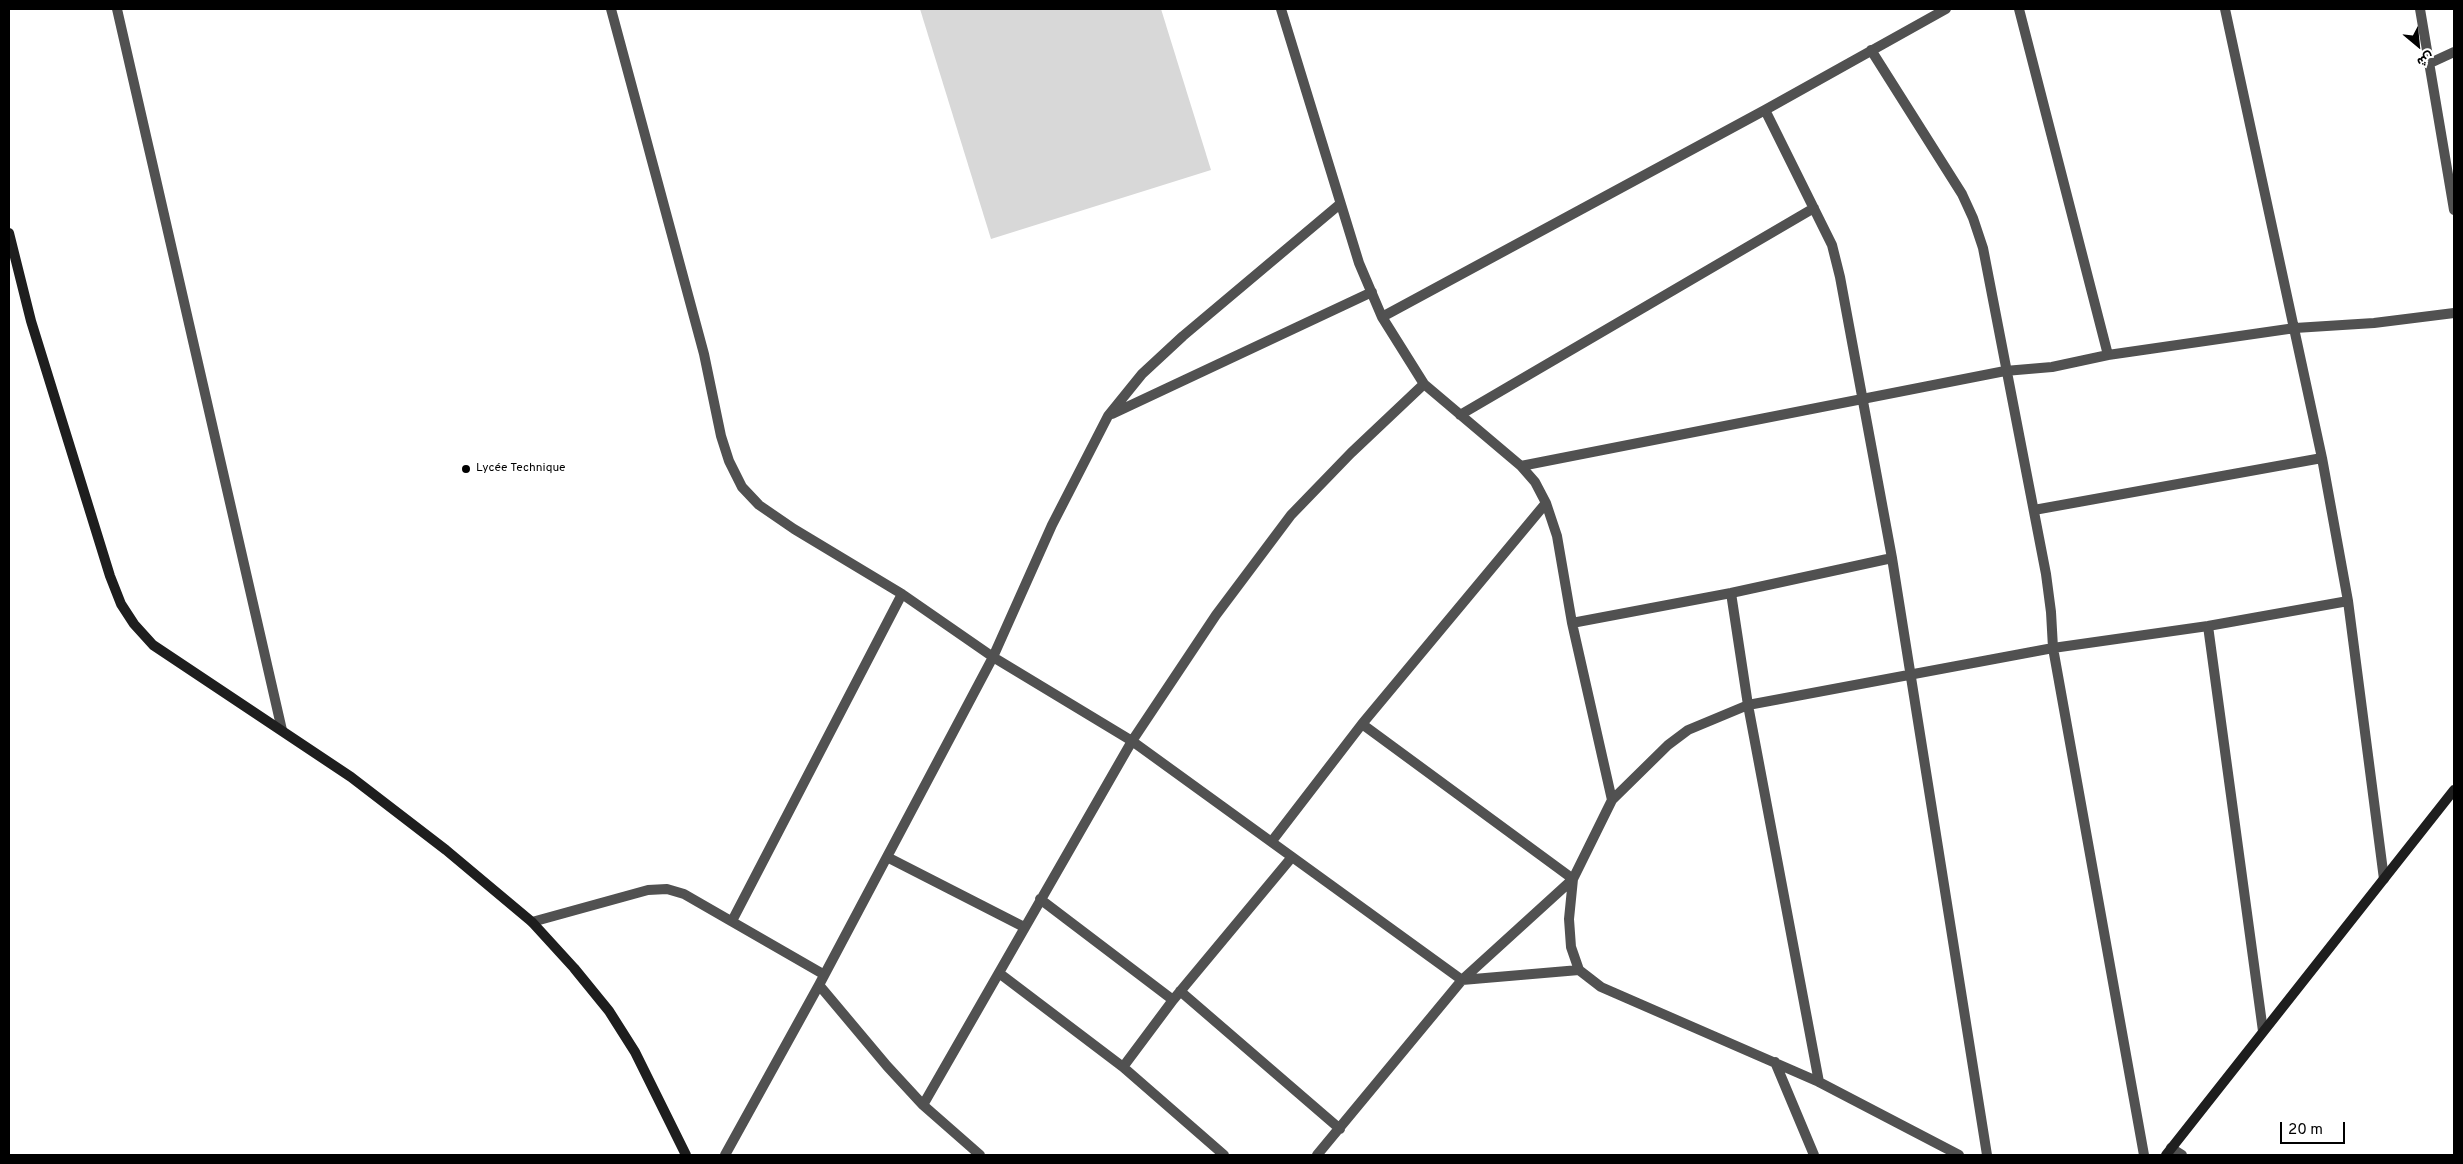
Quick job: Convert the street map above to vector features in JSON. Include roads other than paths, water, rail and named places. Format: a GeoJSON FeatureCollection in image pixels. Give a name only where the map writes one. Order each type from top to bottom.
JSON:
{"type":"FeatureCollection","features":[{"type":"Feature","properties":{"kind":"street"},"geometry":{"type":"LineString","coordinates":[[117,9],[282,730]]}},
{"type":"Feature","properties":{"kind":"street"},"geometry":{"type":"LineString","coordinates":[[611,9],[704,354],[729,461],[742,487],[759,505],[794,529],[902,594],[992,657],[1132,741],[1462,980],[1579,970]]}},
{"type":"Feature","properties":{"kind":"street"},"geometry":{"type":"LineString","coordinates":[[1280,9],[1359,263],[1382,317],[1424,384],[1521,466],[1535,482],[1546,503],[1558,536],[1572,623],[1612,800]]}},
{"type":"Feature","properties":{"kind":"street"},"geometry":{"type":"LineString","coordinates":[[1382,317],[1765,110],[1946,9]]}},
{"type":"Feature","properties":{"kind":"street"},"geometry":{"type":"LineString","coordinates":[[2019,9],[2108,355]]}},
{"type":"Feature","properties":{"kind":"street"},"geometry":{"type":"LineString","coordinates":[[2225,9],[2322,458],[2348,601],[2384,878]]}},
{"type":"Feature","properties":{"kind":"street"},"geometry":{"type":"LineString","coordinates":[[2420,9],[2454,210]]}},
{"type":"Feature","properties":{"kind":"street"},"geometry":{"type":"LineString","coordinates":[[1871,50],[1947,171],[1973,218],[1984,248],[2034,510],[2051,612],[2053,648],[2144,1155]]}},
{"type":"Feature","properties":{"kind":"street"},"geometry":{"type":"LineString","coordinates":[[2428,64],[2454,52]]}},
{"type":"Feature","properties":{"kind":"street"},"geometry":{"type":"LineString","coordinates":[[1765,110],[1832,245],[1840,277],[1864,398],[1892,558],[1988,1155]]}},
{"type":"Feature","properties":{"kind":"street"},"geometry":{"type":"LineString","coordinates":[[725,1155],[819,985],[823,974],[992,657],[1052,525],[1108,416],[1142,374],[1183,336],[1340,204]]}},
{"type":"Feature","properties":{"kind":"street"},"geometry":{"type":"LineString","coordinates":[[1460,415],[1814,208]]}},
{"type":"Feature","properties":{"kind":"street"},"geometry":{"type":"LineString","coordinates":[[9,232],[31,321],[110,576],[121,604],[134,624],[153,645],[350,777],[446,850],[532,922],[574,968],[609,1011],[635,1052],[686,1155]]}},
{"type":"Feature","properties":{"kind":"street"},"geometry":{"type":"LineString","coordinates":[[1108,416],[1372,292]]}},
{"type":"Feature","properties":{"kind":"street"},"geometry":{"type":"LineString","coordinates":[[1521,466],[2006,371],[2052,367],[2108,355],[2295,328],[2374,323],[2454,313]]}},
{"type":"Feature","properties":{"kind":"street"},"geometry":{"type":"LineString","coordinates":[[923,1105],[1132,741],[1216,615],[1292,515],[1351,453],[1424,384]]}},
{"type":"Feature","properties":{"kind":"street"},"geometry":{"type":"LineString","coordinates":[[2034,510],[2322,458]]}},
{"type":"Feature","properties":{"kind":"street"},"geometry":{"type":"LineString","coordinates":[[1272,841],[1362,724],[1546,503]]}},
{"type":"Feature","properties":{"kind":"street"},"geometry":{"type":"LineString","coordinates":[[1572,623],[1731,593],[1892,558]]}},
{"type":"Feature","properties":{"kind":"street"},"geometry":{"type":"LineString","coordinates":[[1731,593],[1748,705],[1819,1082]]}},
{"type":"Feature","properties":{"kind":"street"},"geometry":{"type":"LineString","coordinates":[[732,921],[902,594]]}},
{"type":"Feature","properties":{"kind":"street"},"geometry":{"type":"LineString","coordinates":[[1959,1155],[1819,1082],[1602,987],[1579,970],[1571,947],[1569,919],[1573,879],[1612,800],[1668,745],[1688,730],[1748,705],[2053,648],[2208,626],[2348,601]]}},
{"type":"Feature","properties":{"kind":"street"},"geometry":{"type":"LineString","coordinates":[[2208,626],[2263,1031]]}},
{"type":"Feature","properties":{"kind":"street"},"geometry":{"type":"LineString","coordinates":[[1362,724],[1573,879]]}},
{"type":"Feature","properties":{"kind":"street"},"geometry":{"type":"LineString","coordinates":[[2182,1155],[2168,1152],[2454,790]]}},
{"type":"Feature","properties":{"kind":"street"},"geometry":{"type":"LineString","coordinates":[[886,857],[1024,928]]}},
{"type":"Feature","properties":{"kind":"street"},"geometry":{"type":"LineString","coordinates":[[1123,1067],[1180,991],[1292,857]]}},
{"type":"Feature","properties":{"kind":"street"},"geometry":{"type":"LineString","coordinates":[[1317,1155],[1462,980],[1573,879]]}},
{"type":"Feature","properties":{"kind":"street"},"geometry":{"type":"LineString","coordinates":[[532,922],[648,890],[667,889],[684,894],[823,974]]}},
{"type":"Feature","properties":{"kind":"street"},"geometry":{"type":"LineString","coordinates":[[1040,899],[1173,1000]]}},
{"type":"Feature","properties":{"kind":"street"},"geometry":{"type":"LineString","coordinates":[[1000,973],[1123,1067],[1224,1155]]}},
{"type":"Feature","properties":{"kind":"street"},"geometry":{"type":"LineString","coordinates":[[819,985],[887,1066],[923,1105],[980,1155]]}},
{"type":"Feature","properties":{"kind":"street"},"geometry":{"type":"LineString","coordinates":[[1180,991],[1340,1129]]}},
{"type":"Feature","properties":{"kind":"street"},"geometry":{"type":"LineString","coordinates":[[1775,1062],[1814,1155]]}},
{"type":"Feature","properties":{"kind":"place","name":"Lycée Technique"},"geometry":{"type":"Point","coordinates":[466,469]}}]}
